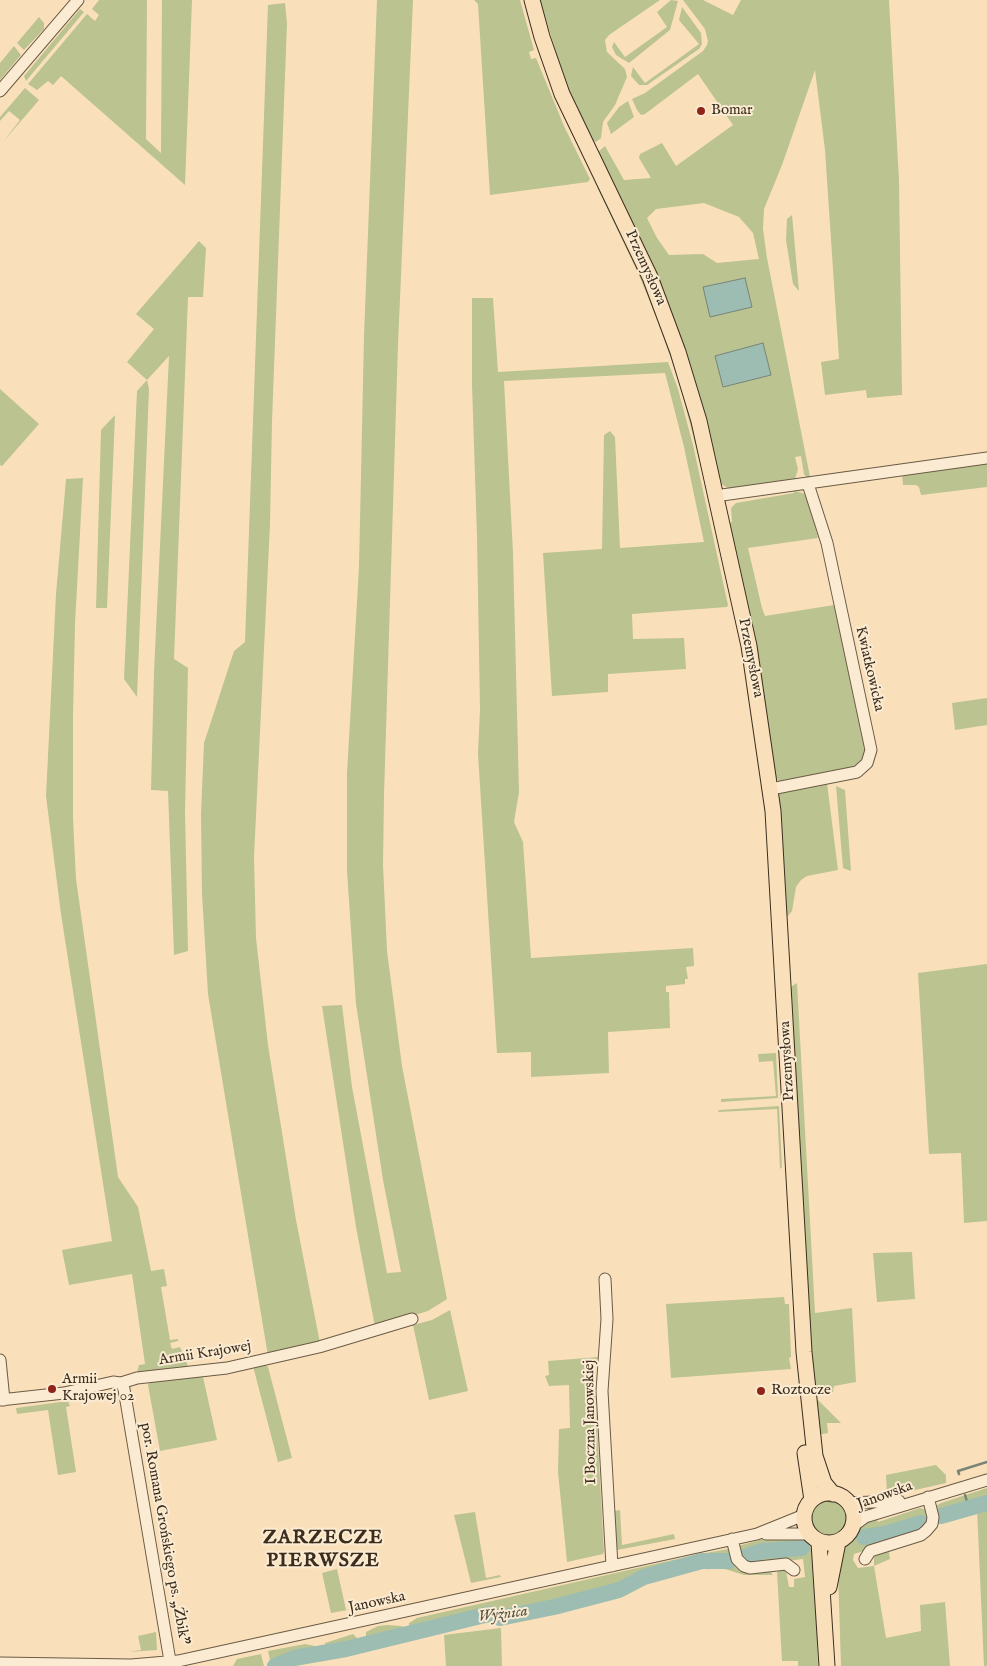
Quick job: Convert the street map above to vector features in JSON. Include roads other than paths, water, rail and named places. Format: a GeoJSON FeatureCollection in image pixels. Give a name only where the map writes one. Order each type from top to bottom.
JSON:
{"type":"FeatureCollection","features":[{"type":"Feature","properties":{"kind":"main road","name":"Przemysłowa"},"geometry":{"type":"LineString","coordinates":[[532,0],[546,51],[562,94],[644,264],[671,330],[699,421],[749,646],[770,789],[804,1352],[815,1456],[821,1477],[833,1494]]}},
{"type":"Feature","properties":{"kind":"main road","name":"Przemysłowa"},"geometry":{"type":"LineString","coordinates":[[804,1352],[801,1420],[812,1500]]}},
{"type":"Feature","properties":{"kind":"main road"},"geometry":{"type":"LineString","coordinates":[[826,1626],[814,1538],[804,1523],[804,1515],[812,1500],[826,1493],[833,1494],[848,1503],[853,1512],[853,1526],[848,1534],[838,1542],[830,1577],[826,1626],[827,1666]]}},
{"type":"Feature","properties":{"kind":"main road"},"geometry":{"type":"LineString","coordinates":[[814,1538],[838,1542]]}},
{"type":"Feature","properties":{"kind":"street"},"geometry":{"type":"LineString","coordinates":[[0,91],[78,0]]}},
{"type":"Feature","properties":{"kind":"street"},"geometry":{"type":"LineString","coordinates":[[715,496],[987,458]]}},
{"type":"Feature","properties":{"kind":"street","name":"Kwiatkowicka"},"geometry":{"type":"LineString","coordinates":[[770,789],[857,772],[867,763],[871,750],[827,543],[808,484]]}},
{"type":"Feature","properties":{"kind":"street","name":"I Boczna Janowskiej"},"geometry":{"type":"LineString","coordinates":[[605,1279],[607,1319],[602,1390],[612,1566]]}},
{"type":"Feature","properties":{"kind":"street","name":"Armii Krajowej"},"geometry":{"type":"LineString","coordinates":[[2,1400],[64,1393],[113,1382],[121,1384],[137,1378],[227,1368],[319,1347],[412,1319]]}},
{"type":"Feature","properties":{"kind":"street"},"geometry":{"type":"LineString","coordinates":[[0,1360],[2,1400]]}},
{"type":"Feature","properties":{"kind":"street","name":"por. Romana Grońskiego ps. „Żbik”"},"geometry":{"type":"LineString","coordinates":[[121,1384],[124,1389],[170,1662]]}},
{"type":"Feature","properties":{"kind":"street","name":"Janowska"},"geometry":{"type":"LineString","coordinates":[[853,1526],[865,1517],[987,1480]]}},
{"type":"Feature","properties":{"kind":"street"},"geometry":{"type":"LineString","coordinates":[[864,1559],[870,1551],[921,1535],[926,1531],[932,1524],[928,1497]]}},
{"type":"Feature","properties":{"kind":"street","name":"Janowska"},"geometry":{"type":"LineString","coordinates":[[848,1503],[896,1501],[928,1497]]}},
{"type":"Feature","properties":{"kind":"street","name":"Janowska"},"geometry":{"type":"LineString","coordinates":[[0,1663],[131,1665],[170,1662],[732,1540],[757,1534],[804,1515]]}},
{"type":"Feature","properties":{"kind":"street","name":"Janowska"},"geometry":{"type":"LineString","coordinates":[[757,1534],[814,1538]]}},
{"type":"Feature","properties":{"kind":"street"},"geometry":{"type":"LineString","coordinates":[[732,1540],[737,1559],[744,1566],[750,1568],[786,1564],[794,1570]]}},
{"type":"Feature","properties":{"kind":"water"},"geometry":{"type":"Polygon","coordinates":[[[745,278],[752,307],[710,317],[703,287],[745,278]]]}},
{"type":"Feature","properties":{"kind":"water"},"geometry":{"type":"Polygon","coordinates":[[[763,343],[771,375],[723,387],[715,356],[763,343]]]}},
{"type":"Feature","properties":{"kind":"waterway"},"geometry":{"type":"LineString","coordinates":[[959,1474],[958,1471],[987,1462]]}},
{"type":"Feature","properties":{"kind":"waterway"},"geometry":{"type":"LineString","coordinates":[[965,1495],[969,1508]]}},
{"type":"Feature","properties":{"kind":"waterway","name":"Wyżnica"},"geometry":{"type":"LineString","coordinates":[[941,1516],[987,1503]]}},
{"type":"Feature","properties":{"kind":"waterway","name":"Wyżnica"},"geometry":{"type":"LineString","coordinates":[[864,1537],[885,1534],[921,1523]]}},
{"type":"Feature","properties":{"kind":"waterway","name":"Wyżnica"},"geometry":{"type":"LineString","coordinates":[[747,1556],[763,1551],[802,1548]]}},
{"type":"Feature","properties":{"kind":"waterway","name":"Wyżnica"},"geometry":{"type":"LineString","coordinates":[[275,1666],[294,1658],[346,1649],[489,1614],[500,1618],[554,1607],[619,1590],[644,1577],[702,1561],[729,1561]]}},
{"type":"Feature","properties":{"kind":"place","name":"Bomar"},"geometry":{"type":"Point","coordinates":[701,111]}},
{"type":"Feature","properties":{"kind":"place","name":"Armii Krajowej 02"},"geometry":{"type":"Point","coordinates":[52,1389]}},
{"type":"Feature","properties":{"kind":"place","name":"Roztocze"},"geometry":{"type":"Point","coordinates":[761,1391]}},
{"type":"Feature","properties":{"kind":"district","name":"ZARZECZE PIERWSZE"},"geometry":{"type":"Point","coordinates":[323,1550]}}]}
